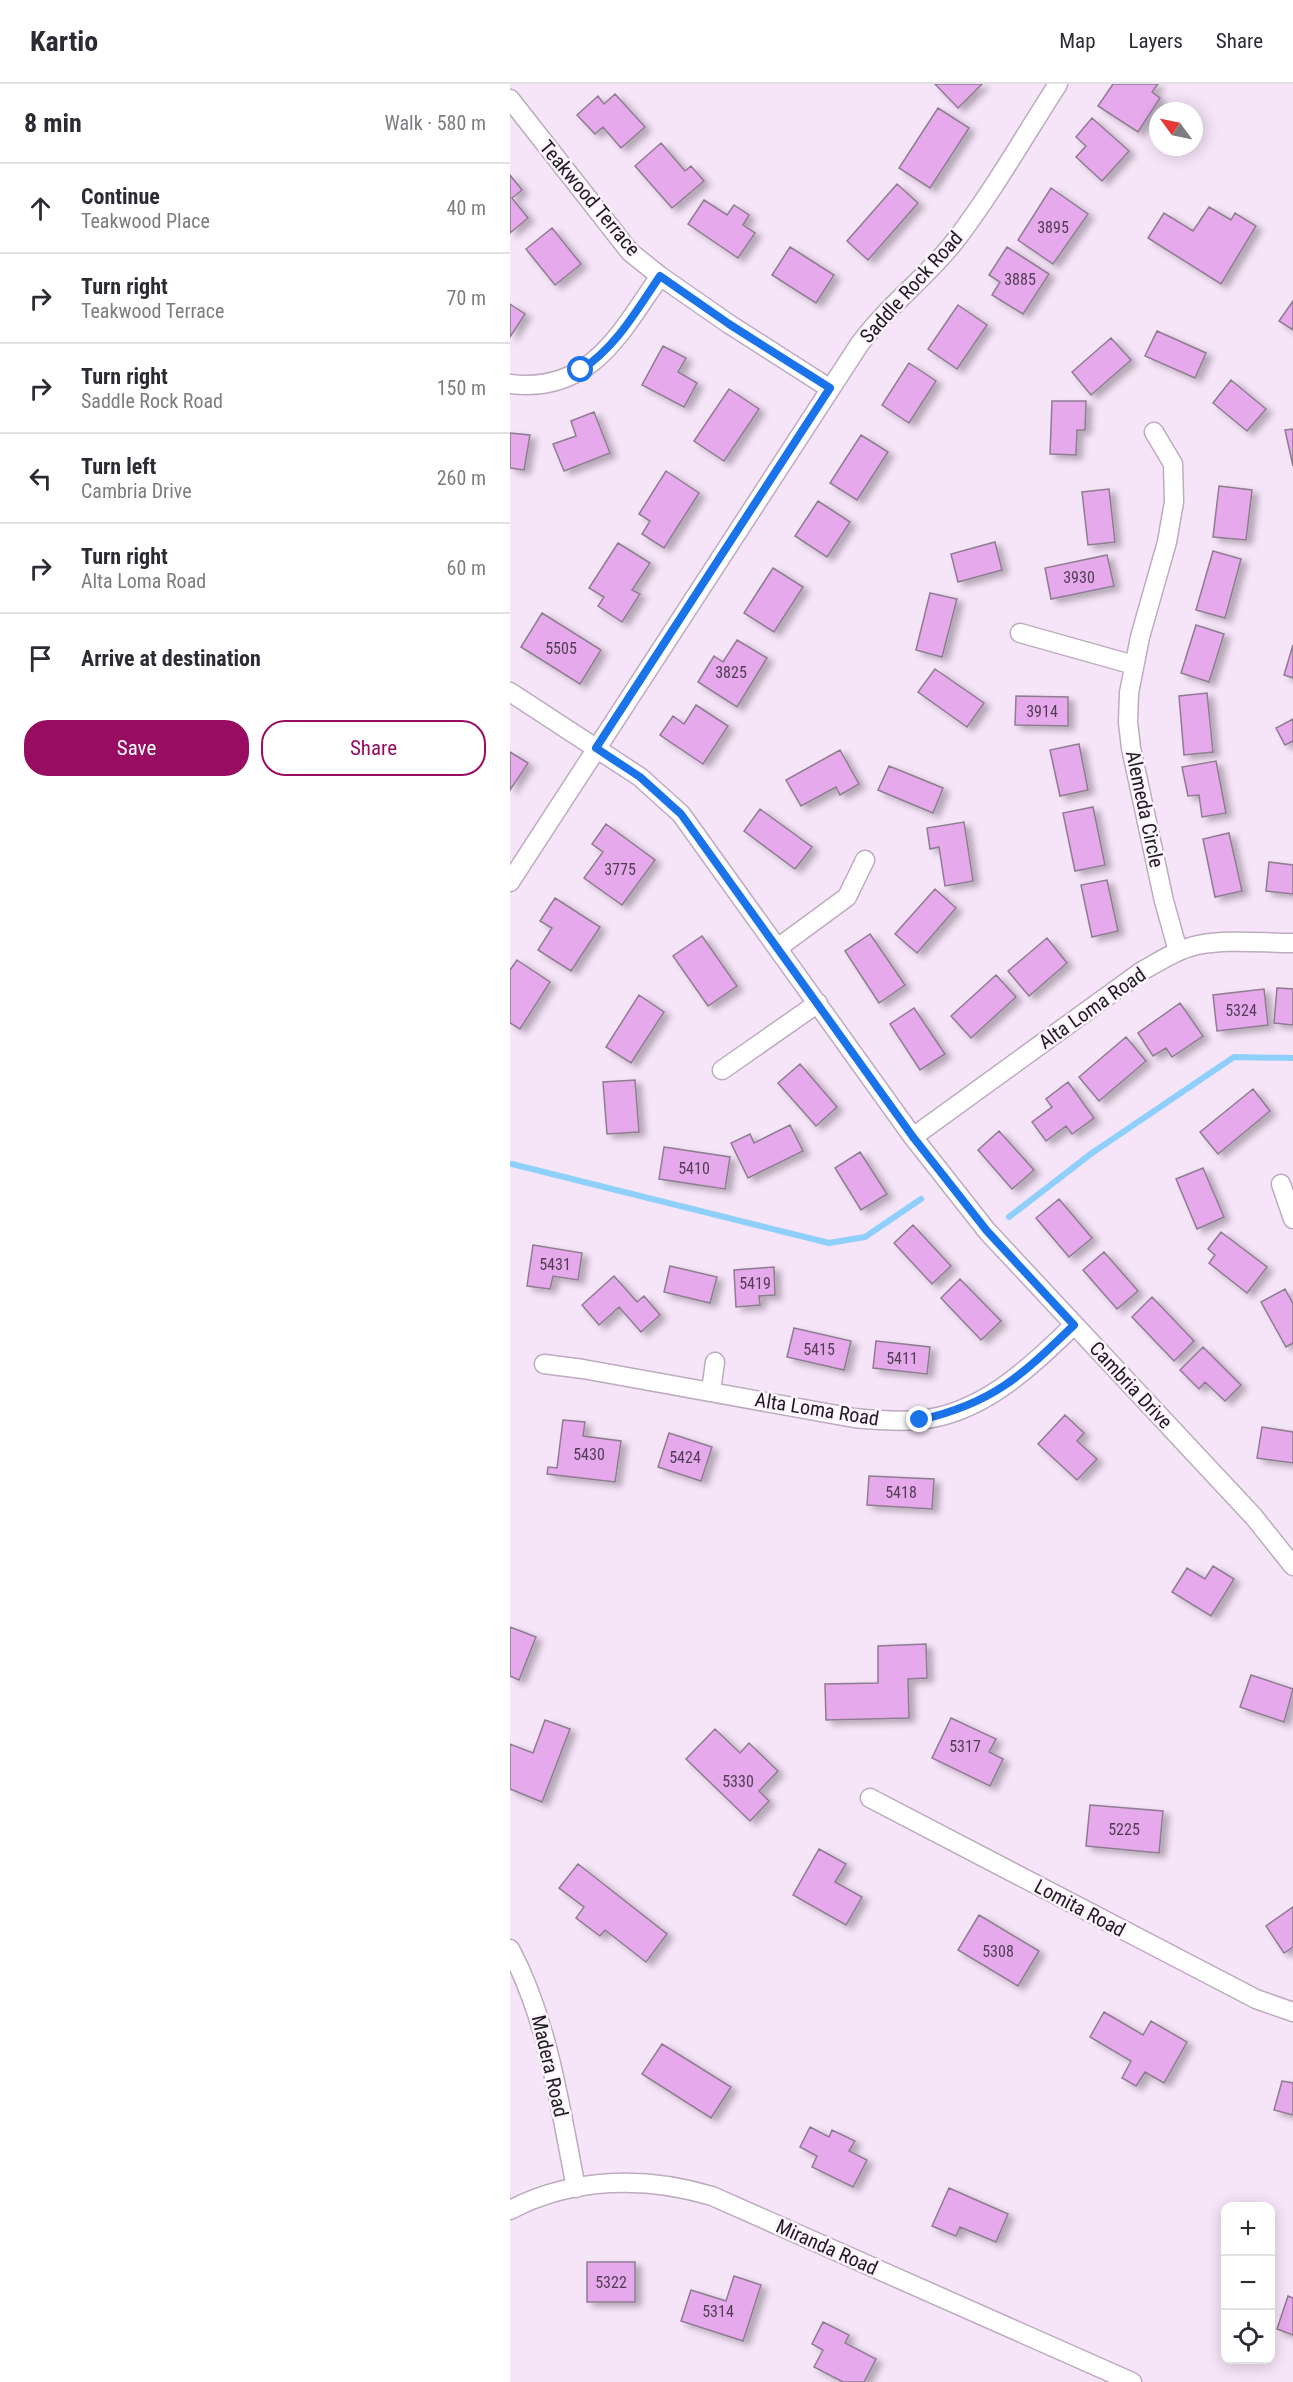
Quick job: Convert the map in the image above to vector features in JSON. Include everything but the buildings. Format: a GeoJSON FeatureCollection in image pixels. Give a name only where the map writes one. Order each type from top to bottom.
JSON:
{"type":"FeatureCollection","features":[{"type":"Feature","properties":{"kind":"street","name":"Saddle Rock Road"},"geometry":{"type":"LineString","coordinates":[[510,882],[874,323],[926,273],[955,240],[1058,84]]}},
{"type":"Feature","properties":{"kind":"street","name":"Teakwood Terrace"},"geometry":{"type":"LineString","coordinates":[[510,99],[630,252],[729,324],[830,388]]}},
{"type":"Feature","properties":{"kind":"street"},"geometry":{"type":"LineString","coordinates":[[510,384],[538,384],[561,380],[600,357],[614,343],[660,276]]}},
{"type":"Feature","properties":{"kind":"street","name":"Alemeda Circle"},"geometry":{"type":"LineString","coordinates":[[1154,432],[1173,464],[1173,502],[1167,542],[1134,666],[1129,693],[1128,722],[1131,748],[1164,901],[1178,951]]}},
{"type":"Feature","properties":{"kind":"street"},"geometry":{"type":"LineString","coordinates":[[1020,633],[1134,666]]}},
{"type":"Feature","properties":{"kind":"street","name":"Cambria Drive"},"geometry":{"type":"LineString","coordinates":[[510,692],[640,777],[681,814],[779,947],[913,1137],[987,1231],[1291,1559]]}},
{"type":"Feature","properties":{"kind":"street"},"geometry":{"type":"LineString","coordinates":[[779,947],[847,897],[865,860]]}},
{"type":"Feature","properties":{"kind":"street","name":"Alta Loma Road"},"geometry":{"type":"LineString","coordinates":[[913,1137],[1142,971],[1178,951],[1197,945],[1220,943],[1293,942]]}},
{"type":"Feature","properties":{"kind":"street"},"geometry":{"type":"LineString","coordinates":[[722,1070],[818,1003]]}},
{"type":"Feature","properties":{"kind":"street"},"geometry":{"type":"LineString","coordinates":[[1281,1184],[1293,1219]]}},
{"type":"Feature","properties":{"kind":"street","name":"Alta Loma Road"},"geometry":{"type":"LineString","coordinates":[[544,1364],[711,1391],[854,1418],[890,1421],[920,1420],[975,1404],[1005,1387],[1074,1325]]}},
{"type":"Feature","properties":{"kind":"street"},"geometry":{"type":"LineString","coordinates":[[711,1391],[715,1362]]}},
{"type":"Feature","properties":{"kind":"street","name":"Lomita Road"},"geometry":{"type":"LineString","coordinates":[[870,1798],[1256,1999],[1293,2012]]}},
{"type":"Feature","properties":{"kind":"street","name":"Madera Road"},"geometry":{"type":"LineString","coordinates":[[510,1949],[540,2018],[576,2188]]}},
{"type":"Feature","properties":{"kind":"street","name":"Miranda Road"},"geometry":{"type":"LineString","coordinates":[[510,2210],[545,2195],[604,2182],[630,2181],[682,2187],[712,2196],[1132,2382]]}},
{"type":"Feature","properties":{"kind":"waterway"},"geometry":{"type":"LineString","coordinates":[[1009,1217],[1092,1153],[1234,1057],[1293,1058]]}},
{"type":"Feature","properties":{"kind":"waterway"},"geometry":{"type":"LineString","coordinates":[[512,1164],[829,1243],[865,1237],[921,1199]]}},
{"type":"Feature","properties":{"kind":"route"},"geometry":{"type":"LineString","coordinates":[[581,370],[600,357],[614,343],[660,276],[729,324],[830,388],[596,748],[640,777],[681,814],[779,947],[913,1137],[987,1231],[1074,1325],[1005,1387],[975,1404],[920,1420]]}}]}
